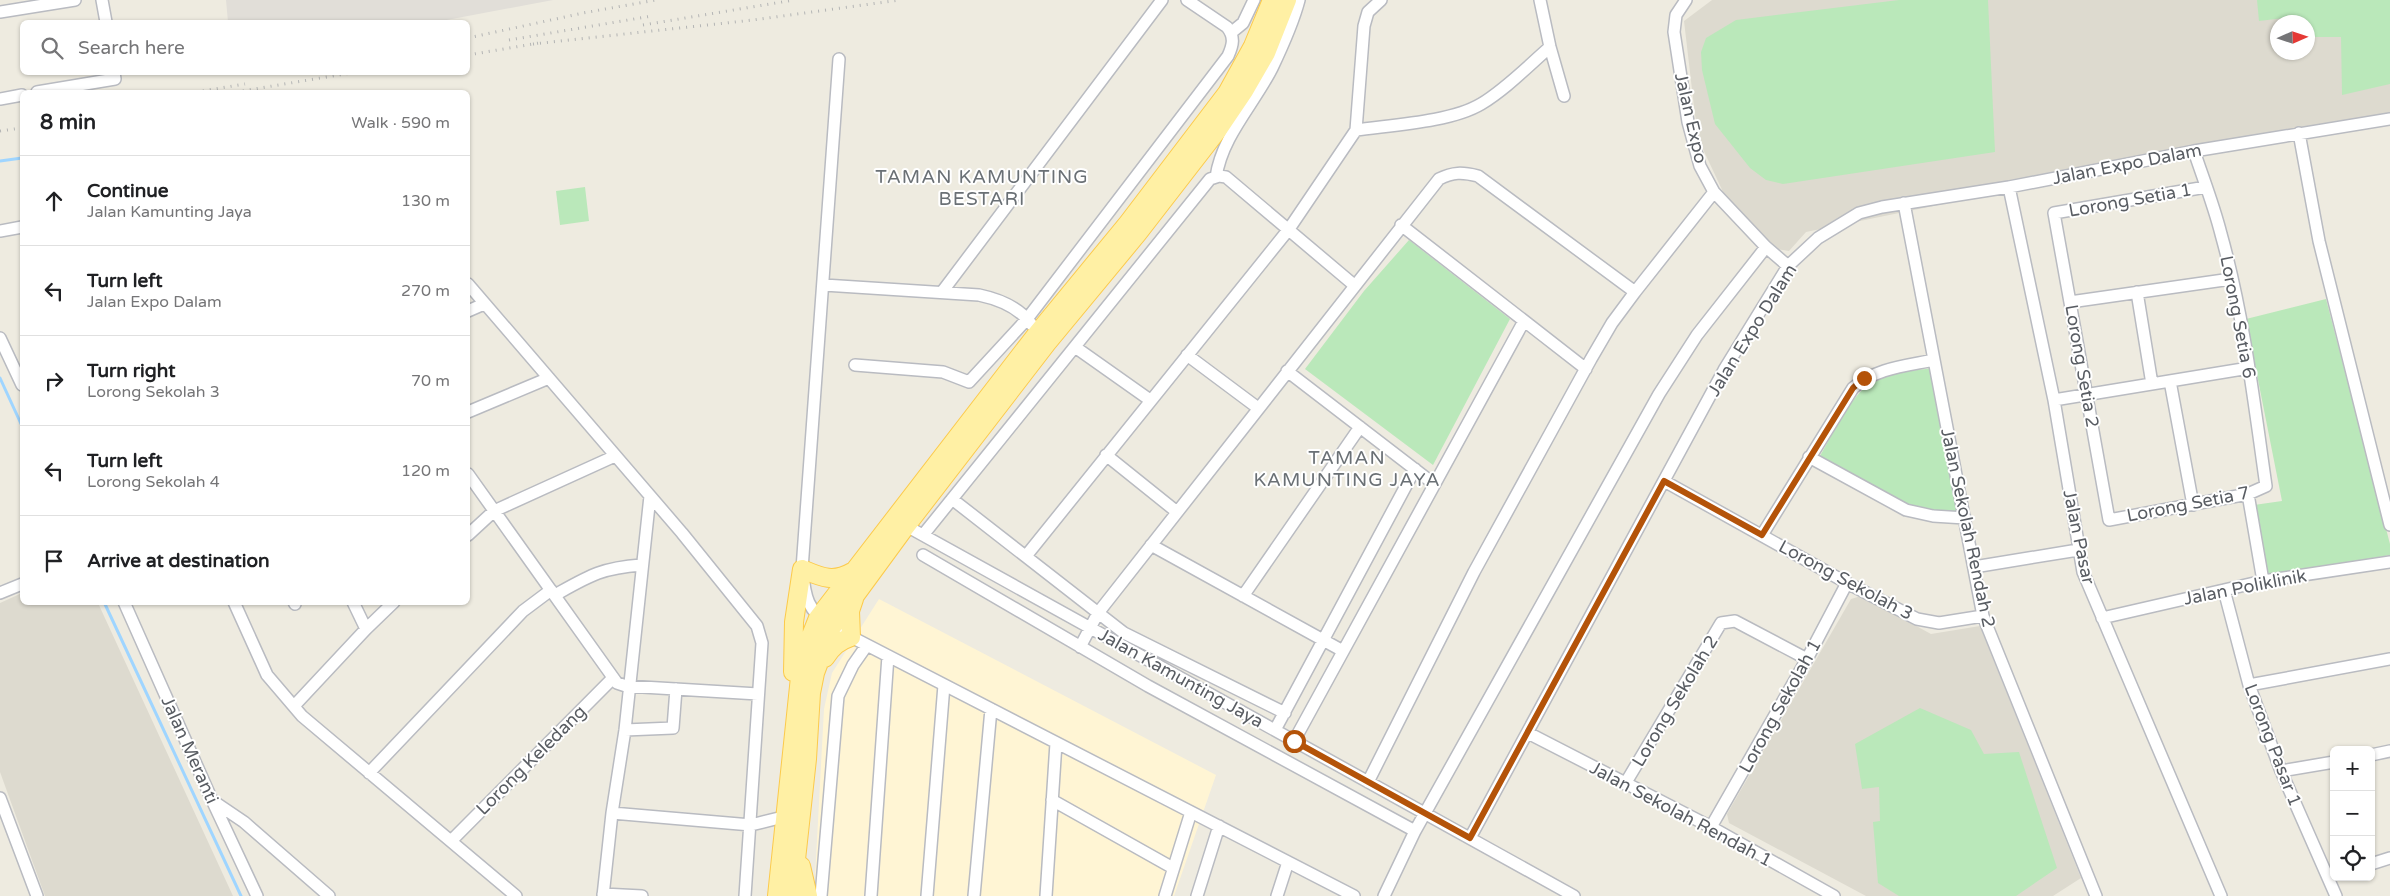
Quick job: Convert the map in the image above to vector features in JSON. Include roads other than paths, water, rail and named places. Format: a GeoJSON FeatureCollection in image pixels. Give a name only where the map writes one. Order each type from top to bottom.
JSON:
{"type":"FeatureCollection","features":[{"type":"Feature","properties":{"kind":"main road"},"geometry":{"type":"LineString","coordinates":[[777,896],[787,816],[802,658],[825,622],[852,572],[899,522],[1047,343],[1133,228],[1227,93],[1253,46],[1272,0]]}},
{"type":"Feature","properties":{"kind":"main road"},"geometry":{"type":"LineString","coordinates":[[815,674],[830,649],[851,637],[850,611],[855,596],[899,522],[1032,327],[1133,228],[1217,131],[1244,92],[1266,53],[1287,0]]}},
{"type":"Feature","properties":{"kind":"main road"},"geometry":{"type":"LineString","coordinates":[[798,701],[792,677],[793,638],[796,596],[802,569],[821,578],[833,580],[852,572]]}},
{"type":"Feature","properties":{"kind":"main road"},"geometry":{"type":"LineString","coordinates":[[792,896],[811,694],[825,622],[855,596]]}},
{"type":"Feature","properties":{"kind":"main road"},"geometry":{"type":"LineString","coordinates":[[803,795],[801,866],[808,896]]}},
{"type":"Feature","properties":{"kind":"street"},"geometry":{"type":"LineString","coordinates":[[0,12],[76,0]]}},
{"type":"Feature","properties":{"kind":"street"},"geometry":{"type":"LineString","coordinates":[[102,0],[106,20]]}},
{"type":"Feature","properties":{"kind":"street"},"geometry":{"type":"LineString","coordinates":[[942,292],[1162,0]]}},
{"type":"Feature","properties":{"kind":"street"},"geometry":{"type":"LineString","coordinates":[[855,365],[943,372],[968,382],[1032,327],[1228,56],[1233,41],[1232,32],[1227,26],[1187,0]]}},
{"type":"Feature","properties":{"kind":"street"},"geometry":{"type":"LineString","coordinates":[[1232,32],[1243,23],[1254,0]]}},
{"type":"Feature","properties":{"kind":"street"},"geometry":{"type":"LineString","coordinates":[[1216,177],[1218,162],[1227,143],[1272,68],[1299,0]]}},
{"type":"Feature","properties":{"kind":"street"},"geometry":{"type":"LineString","coordinates":[[1026,556],[1289,229],[1356,130],[1364,26],[1368,12],[1381,0]]}},
{"type":"Feature","properties":{"kind":"street"},"geometry":{"type":"LineString","coordinates":[[1540,0],[1550,48],[1564,96]]}},
{"type":"Feature","properties":{"kind":"street","name":"Jalan Expo"},"geometry":{"type":"LineString","coordinates":[[1686,0],[1676,15],[1674,32],[1688,122],[1700,166],[1714,192],[1766,247],[1788,266]]}},
{"type":"Feature","properties":{"kind":"street"},"geometry":{"type":"LineString","coordinates":[[1356,130],[1438,118],[1460,113],[1480,105],[1550,48]]}},
{"type":"Feature","properties":{"kind":"street"},"geometry":{"type":"LineString","coordinates":[[839,59],[802,569],[808,604],[825,622],[851,637],[1354,896]]}},
{"type":"Feature","properties":{"kind":"street"},"geometry":{"type":"LineString","coordinates":[[49,90],[115,79],[114,75]]}},
{"type":"Feature","properties":{"kind":"street"},"geometry":{"type":"LineString","coordinates":[[0,99],[20,95]]}},
{"type":"Feature","properties":{"kind":"street","name":"Jalan Expo Dalam"},"geometry":{"type":"LineString","coordinates":[[1470,838],[1724,370],[1788,266],[1818,238],[1860,213],[1904,203],[2009,187],[2299,132],[2390,119]]}},
{"type":"Feature","properties":{"kind":"street"},"geometry":{"type":"LineString","coordinates":[[2299,132],[2319,241],[2390,525]]}},
{"type":"Feature","properties":{"kind":"street","name":"Lorong Setia 6"},"geometry":{"type":"LineString","coordinates":[[2194,151],[2222,235],[2249,368],[2266,486]]}},
{"type":"Feature","properties":{"kind":"street"},"geometry":{"type":"LineString","coordinates":[[1080,647],[1098,613],[1439,179],[1451,173],[1462,172],[1478,176],[1634,292]]}},
{"type":"Feature","properties":{"kind":"street"},"geometry":{"type":"LineString","coordinates":[[923,535],[1210,179],[1226,177],[1354,285]]}},
{"type":"Feature","properties":{"kind":"street","name":"Jalan Pasar"},"geometry":{"type":"LineString","coordinates":[[2009,187],[2054,400],[2083,572],[2221,896]]}},
{"type":"Feature","properties":{"kind":"street","name":"Lorong Setia 1"},"geometry":{"type":"LineString","coordinates":[[2054,212],[2206,187]]}},
{"type":"Feature","properties":{"kind":"street"},"geometry":{"type":"LineString","coordinates":[[1368,782],[1474,572],[1612,323],[1634,292],[1714,192]]}},
{"type":"Feature","properties":{"kind":"street","name":"Jalan Sekolah Rendah 2"},"geometry":{"type":"LineString","coordinates":[[1904,203],[1983,616],[2092,895]]}},
{"type":"Feature","properties":{"kind":"street","name":"Lorong Setia 2"},"geometry":{"type":"LineString","coordinates":[[2054,212],[2109,520]]}},
{"type":"Feature","properties":{"kind":"street"},"geometry":{"type":"LineString","coordinates":[[1401,225],[1586,369]]}},
{"type":"Feature","properties":{"kind":"street"},"geometry":{"type":"LineString","coordinates":[[0,231],[20,227]]}},
{"type":"Feature","properties":{"kind":"street"},"geometry":{"type":"LineString","coordinates":[[1384,896],[1415,831],[1659,394],[1697,335],[1766,247]]}},
{"type":"Feature","properties":{"kind":"street"},"geometry":{"type":"LineString","coordinates":[[2070,302],[2231,279]]}},
{"type":"Feature","properties":{"kind":"street"},"geometry":{"type":"LineString","coordinates":[[824,285],[942,292],[993,298],[1004,302],[1032,327]]}},
{"type":"Feature","properties":{"kind":"street"},"geometry":{"type":"LineString","coordinates":[[470,286],[650,496],[757,626],[762,643],[745,896]]}},
{"type":"Feature","properties":{"kind":"street"},"geometry":{"type":"LineString","coordinates":[[2137,292],[2152,384]]}},
{"type":"Feature","properties":{"kind":"street"},"geometry":{"type":"LineString","coordinates":[[470,310],[484,304]]}},
{"type":"Feature","properties":{"kind":"street"},"geometry":{"type":"LineString","coordinates":[[1294,741],[1524,321]]}},
{"type":"Feature","properties":{"kind":"street"},"geometry":{"type":"LineString","coordinates":[[0,338],[20,381]]}},
{"type":"Feature","properties":{"kind":"street"},"geometry":{"type":"LineString","coordinates":[[1075,347],[1150,400]]}},
{"type":"Feature","properties":{"kind":"street"},"geometry":{"type":"LineString","coordinates":[[1187,355],[1258,408]]}},
{"type":"Feature","properties":{"kind":"street"},"geometry":{"type":"LineString","coordinates":[[1762,535],[1853,388],[1864,378],[1877,372],[1934,360]]}},
{"type":"Feature","properties":{"kind":"street"},"geometry":{"type":"LineString","coordinates":[[2054,400],[2249,368]]}},
{"type":"Feature","properties":{"kind":"street"},"geometry":{"type":"LineString","coordinates":[[1287,371],[1434,484]]}},
{"type":"Feature","properties":{"kind":"street"},"geometry":{"type":"LineString","coordinates":[[470,411],[550,378]]}},
{"type":"Feature","properties":{"kind":"street"},"geometry":{"type":"LineString","coordinates":[[2170,381],[2194,504]]}},
{"type":"Feature","properties":{"kind":"street"},"geometry":{"type":"LineString","coordinates":[[1243,596],[1360,427]]}},
{"type":"Feature","properties":{"kind":"street"},"geometry":{"type":"LineString","coordinates":[[1106,455],[1177,512]]}},
{"type":"Feature","properties":{"kind":"street"},"geometry":{"type":"LineString","coordinates":[[470,533],[494,511],[615,456]]}},
{"type":"Feature","properties":{"kind":"street"},"geometry":{"type":"LineString","coordinates":[[1809,457],[1906,510],[1933,516],[1965,518]]}},
{"type":"Feature","properties":{"kind":"street"},"geometry":{"type":"LineString","coordinates":[[1275,730],[1415,469]]}},
{"type":"Feature","properties":{"kind":"street"},"geometry":{"type":"LineString","coordinates":[[470,477],[612,678],[621,685],[758,694]]}},
{"type":"Feature","properties":{"kind":"street","name":"Lorong Sekolah 3"},"geometry":{"type":"LineString","coordinates":[[1664,481],[1847,583],[1927,622],[1939,623],[1983,616]]}},
{"type":"Feature","properties":{"kind":"street","name":"Lorong Setia 7"},"geometry":{"type":"LineString","coordinates":[[2109,520],[2248,494],[2266,486]]}},
{"type":"Feature","properties":{"kind":"street"},"geometry":{"type":"LineString","coordinates":[[2248,494],[2263,581]]}},
{"type":"Feature","properties":{"kind":"street"},"geometry":{"type":"LineString","coordinates":[[642,896],[603,895],[612,813],[625,730],[641,565],[650,496]]}},
{"type":"Feature","properties":{"kind":"street"},"geometry":{"type":"LineString","coordinates":[[952,499],[1124,633],[1285,713]]}},
{"type":"Feature","properties":{"kind":"street","name":"Jalan Kamunting Jaya"},"geometry":{"type":"LineString","coordinates":[[899,522],[1574,896]]}},
{"type":"Feature","properties":{"kind":"street"},"geometry":{"type":"LineString","coordinates":[[1151,545],[1343,651]]}},
{"type":"Feature","properties":{"kind":"street"},"geometry":{"type":"LineString","coordinates":[[1974,567],[2078,550]]}},
{"type":"Feature","properties":{"kind":"street"},"geometry":{"type":"LineString","coordinates":[[923,555],[1080,647],[1415,831]]}},
{"type":"Feature","properties":{"kind":"street","name":"Jalan Poliklinik"},"geometry":{"type":"LineString","coordinates":[[2102,618],[2263,581],[2390,562]]}},
{"type":"Feature","properties":{"kind":"street"},"geometry":{"type":"LineString","coordinates":[[369,773],[523,612],[553,592],[600,571],[614,567],[641,565]]}},
{"type":"Feature","properties":{"kind":"street","name":"Lorong Sekolah 1"},"geometry":{"type":"LineString","coordinates":[[1710,827],[1807,660],[1847,583]]}},
{"type":"Feature","properties":{"kind":"street"},"geometry":{"type":"LineString","coordinates":[[0,593],[20,585]]}},
{"type":"Feature","properties":{"kind":"street","name":"Lorong Pasar 1"},"geometry":{"type":"LineString","coordinates":[[2224,590],[2249,685],[2281,771],[2330,875]]}},
{"type":"Feature","properties":{"kind":"street","name":"Jalan Meranti"},"geometry":{"type":"LineString","coordinates":[[125,605],[212,800],[258,896]]}},
{"type":"Feature","properties":{"kind":"street"},"geometry":{"type":"LineString","coordinates":[[235,605],[267,675],[294,706],[369,773],[516,896]]}},
{"type":"Feature","properties":{"kind":"street"},"geometry":{"type":"LineString","coordinates":[[354,605],[366,629]]}},
{"type":"Feature","properties":{"kind":"street"},"geometry":{"type":"LineString","coordinates":[[294,706],[391,605]]}},
{"type":"Feature","properties":{"kind":"street","name":"Lorong Sekolah 2"},"geometry":{"type":"LineString","coordinates":[[1625,784],[1721,623],[1735,621],[1807,660]]}},
{"type":"Feature","properties":{"kind":"street"},"geometry":{"type":"LineString","coordinates":[[821,896],[838,696],[853,665],[867,645]]}},
{"type":"Feature","properties":{"kind":"street"},"geometry":{"type":"LineString","coordinates":[[871,896],[888,656]]}},
{"type":"Feature","properties":{"kind":"street"},"geometry":{"type":"LineString","coordinates":[[2249,685],[2390,659]]}},
{"type":"Feature","properties":{"kind":"street","name":"Lorong Keledang"},"geometry":{"type":"LineString","coordinates":[[451,841],[612,678]]}},
{"type":"Feature","properties":{"kind":"street"},"geometry":{"type":"LineString","coordinates":[[926,896],[944,685]]}},
{"type":"Feature","properties":{"kind":"street"},"geometry":{"type":"LineString","coordinates":[[625,730],[673,728],[676,689]]}},
{"type":"Feature","properties":{"kind":"street"},"geometry":{"type":"LineString","coordinates":[[974,896],[991,709]]}},
{"type":"Feature","properties":{"kind":"street","name":"Jalan Sekolah Rendah 1"},"geometry":{"type":"LineString","coordinates":[[1528,733],[1710,827],[1832,895]]}},
{"type":"Feature","properties":{"kind":"street"},"geometry":{"type":"LineString","coordinates":[[1046,896],[1056,743]]}},
{"type":"Feature","properties":{"kind":"street"},"geometry":{"type":"LineString","coordinates":[[2375,754],[2390,752]]}},
{"type":"Feature","properties":{"kind":"street"},"geometry":{"type":"LineString","coordinates":[[2281,771],[2330,763]]}},
{"type":"Feature","properties":{"kind":"street"},"geometry":{"type":"LineString","coordinates":[[0,798],[37,896]]}},
{"type":"Feature","properties":{"kind":"street"},"geometry":{"type":"LineString","coordinates":[[212,800],[244,822],[329,896]]}},
{"type":"Feature","properties":{"kind":"street"},"geometry":{"type":"LineString","coordinates":[[1052,800],[1173,868]]}},
{"type":"Feature","properties":{"kind":"street"},"geometry":{"type":"LineString","coordinates":[[1165,896],[1191,812]]}},
{"type":"Feature","properties":{"kind":"street"},"geometry":{"type":"LineString","coordinates":[[612,813],[751,825],[787,816]]}},
{"type":"Feature","properties":{"kind":"street"},"geometry":{"type":"LineString","coordinates":[[1197,896],[1218,826]]}},
{"type":"Feature","properties":{"kind":"street"},"geometry":{"type":"LineString","coordinates":[[2375,863],[2390,858]]}},
{"type":"Feature","properties":{"kind":"street"},"geometry":{"type":"LineString","coordinates":[[1276,896],[1288,862]]}},
{"type":"Feature","properties":{"kind":"street","name":"Lorong Pasar 1"},"geometry":{"type":"LineString","coordinates":[[2332,881],[2336,896]]}},
{"type":"Feature","properties":{"kind":"waterway"},"geometry":{"type":"LineString","coordinates":[[0,161],[20,158]]}},
{"type":"Feature","properties":{"kind":"waterway"},"geometry":{"type":"LineString","coordinates":[[0,378],[20,422]]}},
{"type":"Feature","properties":{"kind":"waterway"},"geometry":{"type":"LineString","coordinates":[[105,605],[241,896]]}},
{"type":"Feature","properties":{"kind":"railway"},"geometry":{"type":"LineString","coordinates":[[470,38],[583,13],[656,0]]}},
{"type":"Feature","properties":{"kind":"railway"},"geometry":{"type":"LineString","coordinates":[[643,25],[794,0]]}},
{"type":"Feature","properties":{"kind":"railway"},"geometry":{"type":"LineString","coordinates":[[533,44],[753,20],[900,0]]}},
{"type":"Feature","properties":{"kind":"railway"},"geometry":{"type":"LineString","coordinates":[[509,40],[652,16]]}},
{"type":"Feature","properties":{"kind":"railway"},"geometry":{"type":"LineString","coordinates":[[470,55],[539,43]]}},
{"type":"Feature","properties":{"kind":"railway"},"geometry":{"type":"LineString","coordinates":[[248,90],[339,75]]}},
{"type":"Feature","properties":{"kind":"railway"},"geometry":{"type":"LineString","coordinates":[[208,90],[245,84]]}},
{"type":"Feature","properties":{"kind":"railway"},"geometry":{"type":"LineString","coordinates":[[0,131],[20,128]]}},
{"type":"Feature","properties":{"kind":"district","name":"TAMAN KAMUNTING BESTARI"},"geometry":{"type":"Point","coordinates":[982,188]}},
{"type":"Feature","properties":{"kind":"district","name":"TAMAN KAMUNTING JAYA"},"geometry":{"type":"Point","coordinates":[1347,469]}}]}
